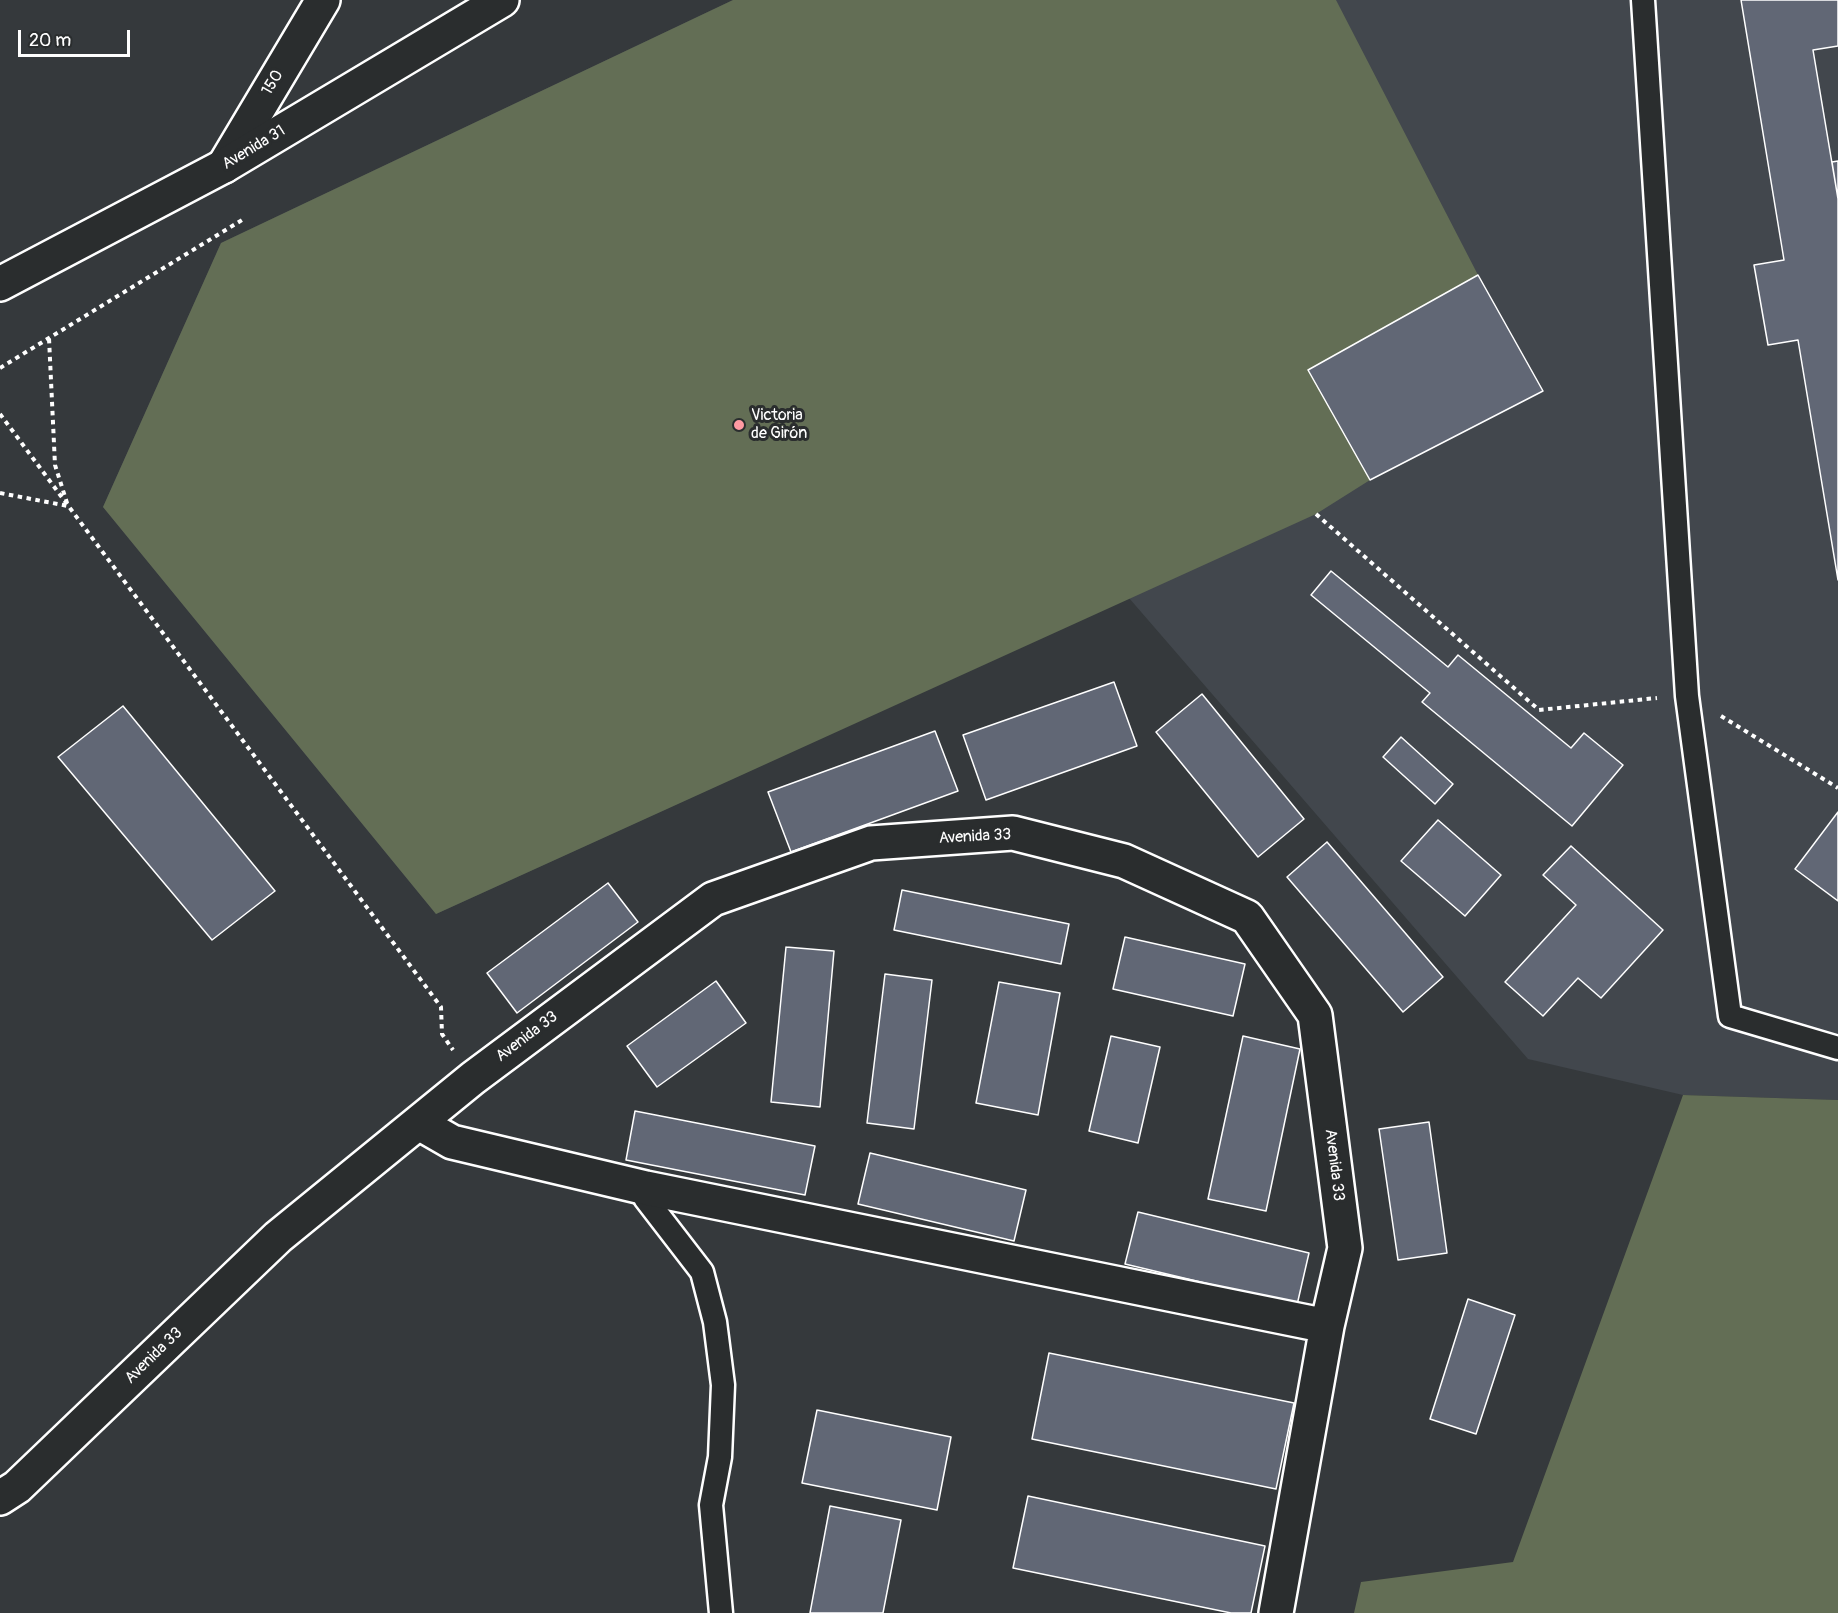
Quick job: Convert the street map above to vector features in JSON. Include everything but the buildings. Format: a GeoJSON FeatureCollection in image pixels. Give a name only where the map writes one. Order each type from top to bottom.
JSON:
{"type":"FeatureCollection","features":[{"type":"Feature","properties":{"kind":"street","name":"150"},"geometry":{"type":"LineString","coordinates":[[224,166],[323,0]]}},
{"type":"Feature","properties":{"kind":"street","name":"Avenida 31"},"geometry":{"type":"LineString","coordinates":[[0,284],[224,166],[502,0]]}},
{"type":"Feature","properties":{"kind":"street","name":"Avenida 33"},"geometry":{"type":"LineString","coordinates":[[0,1498],[17,1487],[278,1237],[472,1078],[713,898],[871,843],[1013,833],[1124,861],[1247,916],[1315,1015],[1345,1248],[1327,1326]]}},
{"type":"Feature","properties":{"kind":"street"},"geometry":{"type":"LineString","coordinates":[[419,1123],[452,1142],[646,1188],[1327,1326],[1276,1613]]}},
{"type":"Feature","properties":{"kind":"lane"},"geometry":{"type":"LineString","coordinates":[[1643,0],[1687,696],[1730,1016],[1838,1048]]}},
{"type":"Feature","properties":{"kind":"lane"},"geometry":{"type":"LineString","coordinates":[[646,1188],[645,1198],[702,1272],[715,1322],[723,1385],[720,1457],[711,1505],[721,1613]]}},
{"type":"Feature","properties":{"kind":"path"},"geometry":{"type":"LineString","coordinates":[[0,368],[242,220]]}},
{"type":"Feature","properties":{"kind":"path"},"geometry":{"type":"LineString","coordinates":[[49,338],[55,465],[68,506]]}},
{"type":"Feature","properties":{"kind":"path"},"geometry":{"type":"LineString","coordinates":[[0,414],[441,1007],[442,1034],[472,1078]]}},
{"type":"Feature","properties":{"kind":"path"},"geometry":{"type":"LineString","coordinates":[[0,492],[68,506]]}},
{"type":"Feature","properties":{"kind":"path"},"geometry":{"type":"LineString","coordinates":[[1316,514],[1539,710],[1687,696],[1838,788]]}},
{"type":"Feature","properties":{"kind":"shaded area","name":"Victoria de Girón"},"geometry":{"type":"Polygon","coordinates":[[[733,0],[1838,0],[1838,1100],[1683,1095],[1528,1059],[1129,598],[436,914],[103,507],[221,243],[733,0]]]}},
{"type":"Feature","properties":{"kind":"green space","name":"Victoria de Girón"},"geometry":{"type":"Polygon","coordinates":[[[733,0],[1336,0],[1478,275],[1309,370],[1370,480],[1316,514],[436,914],[103,507],[221,243],[733,0]]]}},
{"type":"Feature","properties":{"kind":"green space"},"geometry":{"type":"Polygon","coordinates":[[[1683,1095],[1838,1100],[1838,1613],[1354,1613],[1361,1582],[1513,1562],[1683,1095]]]}},
{"type":"Feature","properties":{"kind":"place","name":"Victoria de Girón"},"geometry":{"type":"Point","coordinates":[739,425]}}]}
